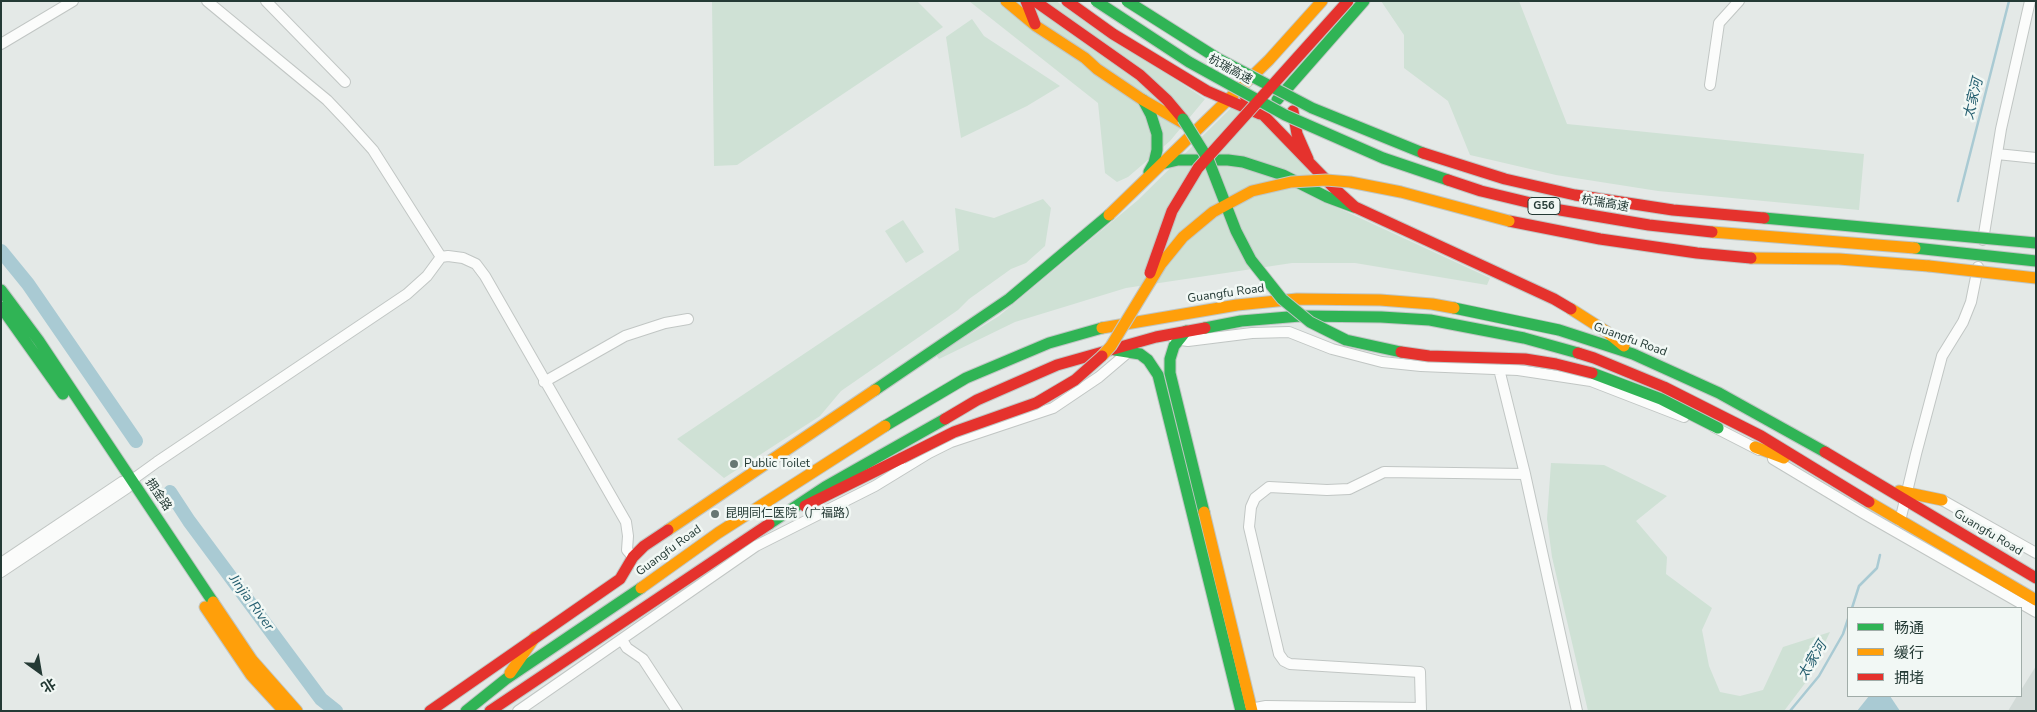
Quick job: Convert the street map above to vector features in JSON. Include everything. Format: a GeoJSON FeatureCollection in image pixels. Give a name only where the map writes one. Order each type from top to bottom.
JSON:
{"type":"FeatureCollection","features":[{"type":"Feature","properties":{"kind":"main road"},"geometry":{"type":"LineString","coordinates":[[1006,1],[1036,26],[1143,100],[1196,130]]}},
{"type":"Feature","properties":{"kind":"main road"},"geometry":{"type":"LineString","coordinates":[[1026,1],[1036,26]]}},
{"type":"Feature","properties":{"kind":"main road"},"geometry":{"type":"LineString","coordinates":[[1035,1],[1150,84],[1183,118],[1208,159],[1236,231],[1251,260],[1282,299],[1310,322],[1346,340],[1394,352],[1439,356],[1520,358],[1592,373],[1661,399],[1718,428]]}},
{"type":"Feature","properties":{"kind":"main road"},"geometry":{"type":"LineString","coordinates":[[1067,1],[1114,34],[1207,91],[1264,116]]}},
{"type":"Feature","properties":{"kind":"main road","name":"杭瑞高速"},"geometry":{"type":"LineString","coordinates":[[1096,1],[1195,66],[1285,115],[1383,158],[1481,190],[1571,212],[1656,226],[1751,236],[1925,249],[2036,261]]}},
{"type":"Feature","properties":{"kind":"main road"},"geometry":{"type":"LineString","coordinates":[[1106,1],[1142,27],[1218,74],[1238,89],[1333,188],[1355,207]]}},
{"type":"Feature","properties":{"kind":"main road","name":"杭瑞高速"},"geometry":{"type":"LineString","coordinates":[[1127,1],[1216,58],[1312,108],[1409,149],[1505,179],[1589,198],[1673,210],[1926,232],[2036,244]]}},
{"type":"Feature","properties":{"kind":"main road"},"geometry":{"type":"LineString","coordinates":[[430,711],[620,579],[633,557],[644,546],[1009,299],[1082,239],[1143,182],[1269,60],[1322,1]]}},
{"type":"Feature","properties":{"kind":"main road"},"geometry":{"type":"LineString","coordinates":[[1141,297],[1168,222],[1192,176],[1212,151],[1348,1]]}},
{"type":"Feature","properties":{"kind":"main road"},"geometry":{"type":"LineString","coordinates":[[1264,116],[1364,1]]}},
{"type":"Feature","properties":{"kind":"main road"},"geometry":{"type":"LineString","coordinates":[[1303,70],[1295,88],[1293,116],[1297,134],[1308,160]]}},
{"type":"Feature","properties":{"kind":"main road"},"geometry":{"type":"LineString","coordinates":[[1143,100],[1151,115],[1157,134],[1157,150],[1154,163],[1143,182]]}},
{"type":"Feature","properties":{"kind":"main road"},"geometry":{"type":"LineString","coordinates":[[1161,164],[1178,160],[1243,162],[1283,175],[1327,198],[1355,207],[1554,299],[1607,332],[1634,354]]}},
{"type":"Feature","properties":{"kind":"main road"},"geometry":{"type":"LineString","coordinates":[[720,556],[756,546],[768,524],[954,432],[1027,406],[1066,386],[1089,369],[1108,350],[1167,255],[1197,224],[1232,200],[1274,184],[1315,180],[1362,184],[1401,192],[1509,221],[1697,253],[1751,258],[1839,259],[1929,266],[2036,278]]}},
{"type":"Feature","properties":{"kind":"main road","name":"拥金路"},"geometry":{"type":"LineString","coordinates":[[1,290],[39,341],[127,483],[244,665],[284,711]]}},
{"type":"Feature","properties":{"kind":"main road","name":"Guangfu Road"},"geometry":{"type":"LineString","coordinates":[[466,711],[506,679],[630,596],[718,533],[925,401],[966,378],[1041,346],[1092,330],[1236,305],[1297,299],[1380,300],[1432,304],[1527,322],[1559,330],[1634,354],[1720,393],[1796,435],[1885,488],[1906,496],[2036,578]]}},
{"type":"Feature","properties":{"kind":"main road","name":"拥金路"},"geometry":{"type":"LineString","coordinates":[[1,307],[252,660],[298,711]]}},
{"type":"Feature","properties":{"kind":"main road"},"geometry":{"type":"LineString","coordinates":[[490,711],[768,524],[885,451],[977,400],[1057,365],[1156,337],[1241,322],[1300,316],[1430,320],[1524,338],[1594,358],[1664,387],[1761,436],[1931,540],[2036,600]]}},
{"type":"Feature","properties":{"kind":"main road"},"geometry":{"type":"LineString","coordinates":[[1186,331],[1178,340],[1172,352],[1170,373],[1195,474],[1231,649]]}},
{"type":"Feature","properties":{"kind":"main road"},"geometry":{"type":"LineString","coordinates":[[1107,350],[1129,351],[1140,354],[1148,360],[1158,376],[1182,477],[1247,710]]}},
{"type":"Feature","properties":{"kind":"main road"},"geometry":{"type":"LineString","coordinates":[[1755,447],[1809,464]]}},
{"type":"Feature","properties":{"kind":"main road"},"geometry":{"type":"LineString","coordinates":[[1182,477],[1195,474]]}},
{"type":"Feature","properties":{"kind":"main road"},"geometry":{"type":"LineString","coordinates":[[1906,496],[1942,500]]}},
{"type":"Feature","properties":{"kind":"main road"},"geometry":{"type":"LineString","coordinates":[[1931,540],[1982,580]]}},
{"type":"Feature","properties":{"kind":"main road"},"geometry":{"type":"LineString","coordinates":[[506,679],[535,637]]}},
{"type":"Feature","properties":{"kind":"street"},"geometry":{"type":"LineString","coordinates":[[1,44],[73,1]]}},
{"type":"Feature","properties":{"kind":"street"},"geometry":{"type":"LineString","coordinates":[[207,1],[219,5],[326,100],[374,150],[441,257]]}},
{"type":"Feature","properties":{"kind":"street"},"geometry":{"type":"LineString","coordinates":[[266,1],[345,82]]}},
{"type":"Feature","properties":{"kind":"street"},"geometry":{"type":"LineString","coordinates":[[1710,85],[1720,23],[1739,1]]}},
{"type":"Feature","properties":{"kind":"street"},"geometry":{"type":"LineString","coordinates":[[1900,521],[1942,356],[1963,322],[1971,302],[2012,77],[2030,1]]}},
{"type":"Feature","properties":{"kind":"street"},"geometry":{"type":"LineString","coordinates":[[1997,154],[2036,158]]}},
{"type":"Feature","properties":{"kind":"street"},"geometry":{"type":"LineString","coordinates":[[1,572],[127,483],[407,294],[427,276],[441,257],[456,256],[476,264],[484,276],[626,522],[627,550],[633,557]]}},
{"type":"Feature","properties":{"kind":"street"},"geometry":{"type":"LineString","coordinates":[[544,382],[625,336],[665,323],[688,319]]}},
{"type":"Feature","properties":{"kind":"street"},"geometry":{"type":"LineString","coordinates":[[518,711],[756,546],[875,486],[944,446],[1053,408],[1099,377],[1129,351],[1156,337],[1188,341],[1252,333],[1289,332],[1332,349],[1382,362],[1421,366],[1539,372],[1591,381],[1665,410],[1718,428],[1755,447],[1863,513],[2036,612]]}},
{"type":"Feature","properties":{"kind":"street"},"geometry":{"type":"LineString","coordinates":[[1499,369],[1525,474],[1577,711]]}},
{"type":"Feature","properties":{"kind":"street"},"geometry":{"type":"LineString","coordinates":[[1247,710],[1266,706],[1421,710],[1420,672],[1290,664],[1279,654],[1249,527],[1251,507],[1255,498],[1262,491],[1269,487],[1326,490],[1349,489],[1384,472],[1525,474]]}},
{"type":"Feature","properties":{"kind":"street"},"geometry":{"type":"LineString","coordinates":[[1,563],[127,483]]}},
{"type":"Feature","properties":{"kind":"street"},"geometry":{"type":"LineString","coordinates":[[1942,500],[2036,553]]}},
{"type":"Feature","properties":{"kind":"street"},"geometry":{"type":"LineString","coordinates":[[622,640],[627,648],[643,659],[677,711]]}},
{"type":"Feature","properties":{"kind":"shaded area"},"geometry":{"type":"Polygon","coordinates":[[[2036,666],[2036,711],[2008,711],[2016,697],[2022,697],[2022,688],[2036,666]]]}},
{"type":"Feature","properties":{"kind":"green space"},"geometry":{"type":"Polygon","coordinates":[[[712,1],[917,1],[943,27],[737,165],[714,166],[712,1]]]}},
{"type":"Feature","properties":{"kind":"green space"},"geometry":{"type":"Polygon","coordinates":[[[969,1],[1056,1],[1116,43],[1157,67],[1205,99],[1170,141],[1128,177],[1117,182],[1105,173],[1098,103],[969,1]]]}},
{"type":"Feature","properties":{"kind":"green space"},"geometry":{"type":"Polygon","coordinates":[[[1381,1],[1519,1],[1567,124],[1864,154],[1859,210],[1658,191],[1556,175],[1470,155],[1448,101],[1404,68],[1404,35],[1381,1]]]}},
{"type":"Feature","properties":{"kind":"green space"},"geometry":{"type":"Polygon","coordinates":[[[972,19],[984,36],[1060,86],[1027,106],[961,138],[946,37],[972,19]]]}},
{"type":"Feature","properties":{"kind":"green space"},"geometry":{"type":"Polygon","coordinates":[[[1232,107],[1263,121],[1303,164],[1334,206],[1490,278],[1487,285],[1355,263],[1292,263],[1126,288],[1015,322],[939,359],[936,355],[999,316],[1138,200],[1232,107]]]}},
{"type":"Feature","properties":{"kind":"green space"},"geometry":{"type":"Polygon","coordinates":[[[1043,199],[1051,208],[1045,246],[1026,263],[1011,269],[969,299],[958,310],[841,391],[820,416],[724,478],[677,439],[959,250],[955,208],[994,218],[1043,199]]]}},
{"type":"Feature","properties":{"kind":"green space"},"geometry":{"type":"Polygon","coordinates":[[[903,220],[924,252],[906,263],[885,231],[903,220]]]}},
{"type":"Feature","properties":{"kind":"green space"},"geometry":{"type":"Polygon","coordinates":[[[1551,463],[1604,465],[1667,496],[1636,521],[1667,557],[1666,574],[1712,608],[1702,630],[1709,666],[1720,692],[1740,696],[1763,690],[1783,647],[1830,632],[1806,682],[1784,711],[1588,711],[1552,557],[1547,519],[1551,463]]]}},
{"type":"Feature","properties":{"kind":"water"},"geometry":{"type":"Polygon","coordinates":[[[1868,697],[1891,697],[1900,711],[1857,711],[1868,697]]]}},
{"type":"Feature","properties":{"kind":"waterway","name":"太家河"},"geometry":{"type":"LineString","coordinates":[[1958,201],[2009,1]]}},
{"type":"Feature","properties":{"kind":"waterway","name":"Jinjia River"},"geometry":{"type":"LineString","coordinates":[[1,251],[28,284],[136,441]]}},
{"type":"Feature","properties":{"kind":"waterway","name":"Jinjia River"},"geometry":{"type":"LineString","coordinates":[[170,492],[189,521],[321,699],[336,711]]}},
{"type":"Feature","properties":{"kind":"waterway","name":"太家河"},"geometry":{"type":"LineString","coordinates":[[1852,607],[1859,586],[1877,568],[1880,555]]}},
{"type":"Feature","properties":{"kind":"waterway","name":"太家河"},"geometry":{"type":"LineString","coordinates":[[1790,711],[1819,676],[1843,634],[1847,622]]}},
{"type":"Feature","properties":{"kind":"traffic: fast"},"geometry":{"type":"LineString","coordinates":[[1096,1],[1189,62],[1285,115],[1383,158],[1448,180]]}},
{"type":"Feature","properties":{"kind":"traffic: fast"},"geometry":{"type":"LineString","coordinates":[[1127,1],[1217,58],[1312,108],[1423,153]]}},
{"type":"Feature","properties":{"kind":"traffic: fast"},"geometry":{"type":"LineString","coordinates":[[1277,100],[1364,1]]}},
{"type":"Feature","properties":{"kind":"traffic: fast"},"geometry":{"type":"LineString","coordinates":[[1143,100],[1151,115],[1157,134],[1157,150],[1154,163],[1149,172]]}},
{"type":"Feature","properties":{"kind":"traffic: fast"},"geometry":{"type":"LineString","coordinates":[[1183,119],[1208,159],[1236,231],[1251,260],[1282,299],[1310,322],[1346,340],[1401,352]]}},
{"type":"Feature","properties":{"kind":"traffic: fast"},"geometry":{"type":"LineString","coordinates":[[1161,164],[1178,160],[1228,160],[1243,162],[1283,175],[1327,197],[1354,207]]}},
{"type":"Feature","properties":{"kind":"traffic: fast"},"geometry":{"type":"LineString","coordinates":[[875,390],[1009,299],[1109,215]]}},
{"type":"Feature","properties":{"kind":"traffic: fast"},"geometry":{"type":"LineString","coordinates":[[1764,218],[2036,243]]}},
{"type":"Feature","properties":{"kind":"traffic: fast"},"geometry":{"type":"LineString","coordinates":[[1915,248],[2036,261]]}},
{"type":"Feature","properties":{"kind":"traffic: fast"},"geometry":{"type":"LineString","coordinates":[[1,290],[39,341],[213,602]]}},
{"type":"Feature","properties":{"kind":"traffic: fast"},"geometry":{"type":"LineString","coordinates":[[1,307],[63,394]]}},
{"type":"Feature","properties":{"kind":"traffic: fast"},"geometry":{"type":"LineString","coordinates":[[1454,308],[1559,330],[1633,354],[1719,393],[1825,452]]}},
{"type":"Feature","properties":{"kind":"traffic: fast"},"geometry":{"type":"LineString","coordinates":[[1205,328],[1241,321],[1300,316],[1430,320],[1524,338],[1578,353]]}},
{"type":"Feature","properties":{"kind":"traffic: fast"},"geometry":{"type":"LineString","coordinates":[[885,426],[966,378],[1049,343],[1102,328]]}},
{"type":"Feature","properties":{"kind":"traffic: fast"},"geometry":{"type":"LineString","coordinates":[[1186,331],[1174,346],[1170,359],[1170,373],[1204,512]]}},
{"type":"Feature","properties":{"kind":"traffic: fast"},"geometry":{"type":"LineString","coordinates":[[1115,350],[1140,354],[1148,360],[1158,375],[1241,711]]}},
{"type":"Feature","properties":{"kind":"traffic: fast"},"geometry":{"type":"LineString","coordinates":[[1592,373],[1661,399],[1718,428]]}},
{"type":"Feature","properties":{"kind":"traffic: fast"},"geometry":{"type":"LineString","coordinates":[[769,524],[825,487],[945,419]]}},
{"type":"Feature","properties":{"kind":"traffic: fast"},"geometry":{"type":"LineString","coordinates":[[466,711],[506,679],[641,588]]}},
{"type":"Feature","properties":{"kind":"traffic: slow"},"geometry":{"type":"LineString","coordinates":[[1006,1],[1036,26],[1085,58],[1097,69],[1143,100],[1185,124]]}},
{"type":"Feature","properties":{"kind":"traffic: slow"},"geometry":{"type":"LineString","coordinates":[[1109,215],[1269,60],[1322,1]]}},
{"type":"Feature","properties":{"kind":"traffic: slow"},"geometry":{"type":"LineString","coordinates":[[1102,356],[1111,346],[1161,264],[1183,237],[1213,212],[1252,191],[1291,182],[1326,180],[1350,182],[1401,192],[1509,221]]}},
{"type":"Feature","properties":{"kind":"traffic: slow"},"geometry":{"type":"LineString","coordinates":[[1712,232],[1915,248]]}},
{"type":"Feature","properties":{"kind":"traffic: slow"},"geometry":{"type":"LineString","coordinates":[[1751,258],[1839,259],[1929,266]]}},
{"type":"Feature","properties":{"kind":"traffic: slow"},"geometry":{"type":"LineString","coordinates":[[1929,266],[2036,278]]}},
{"type":"Feature","properties":{"kind":"traffic: slow"},"geometry":{"type":"LineString","coordinates":[[1102,328],[1237,305],[1297,299],[1380,300],[1432,304],[1454,308]]}},
{"type":"Feature","properties":{"kind":"traffic: slow"},"geometry":{"type":"LineString","coordinates":[[1571,309],[1607,332],[1624,346]]}},
{"type":"Feature","properties":{"kind":"traffic: slow"},"geometry":{"type":"LineString","coordinates":[[668,530],[875,390]]}},
{"type":"Feature","properties":{"kind":"traffic: slow"},"geometry":{"type":"LineString","coordinates":[[641,588],[718,533],[885,426]]}},
{"type":"Feature","properties":{"kind":"traffic: slow"},"geometry":{"type":"LineString","coordinates":[[1755,447],[1784,458]]}},
{"type":"Feature","properties":{"kind":"traffic: slow"},"geometry":{"type":"LineString","coordinates":[[1899,491],[1942,500]]}},
{"type":"Feature","properties":{"kind":"traffic: slow"},"geometry":{"type":"LineString","coordinates":[[1869,502],[2036,600]]}},
{"type":"Feature","properties":{"kind":"traffic: slow"},"geometry":{"type":"LineString","coordinates":[[1204,512],[1252,711]]}},
{"type":"Feature","properties":{"kind":"traffic: slow"},"geometry":{"type":"LineString","coordinates":[[213,602],[252,660],[297,711]]}},
{"type":"Feature","properties":{"kind":"traffic: slow"},"geometry":{"type":"LineString","coordinates":[[205,607],[251,675],[284,711]]}},
{"type":"Feature","properties":{"kind":"traffic: slow"},"geometry":{"type":"LineString","coordinates":[[510,673],[535,637]]}},
{"type":"Feature","properties":{"kind":"traffic: jam"},"geometry":{"type":"LineString","coordinates":[[1026,1],[1035,24]]}},
{"type":"Feature","properties":{"kind":"traffic: jam"},"geometry":{"type":"LineString","coordinates":[[1035,1],[1140,75],[1167,100],[1183,119]]}},
{"type":"Feature","properties":{"kind":"traffic: jam"},"geometry":{"type":"LineString","coordinates":[[1067,1],[1113,34],[1207,91],[1260,114]]}},
{"type":"Feature","properties":{"kind":"traffic: jam"},"geometry":{"type":"LineString","coordinates":[[1150,273],[1172,211],[1198,168],[1348,1]]}},
{"type":"Feature","properties":{"kind":"traffic: jam"},"geometry":{"type":"LineString","coordinates":[[1245,96],[1333,187],[1355,207],[1554,299],[1571,309]]}},
{"type":"Feature","properties":{"kind":"traffic: jam"},"geometry":{"type":"LineString","coordinates":[[1293,111],[1297,134],[1308,159]]}},
{"type":"Feature","properties":{"kind":"traffic: jam"},"geometry":{"type":"LineString","coordinates":[[1423,153],[1505,179],[1575,195],[1673,210],[1764,218]]}},
{"type":"Feature","properties":{"kind":"traffic: jam"},"geometry":{"type":"LineString","coordinates":[[1448,180],[1481,191],[1560,210],[1649,225],[1712,232]]}},
{"type":"Feature","properties":{"kind":"traffic: jam"},"geometry":{"type":"LineString","coordinates":[[1509,221],[1600,239],[1697,253],[1751,258]]}},
{"type":"Feature","properties":{"kind":"traffic: jam"},"geometry":{"type":"LineString","coordinates":[[945,419],[977,400],[1057,365],[1156,337],[1205,328]]}},
{"type":"Feature","properties":{"kind":"traffic: jam"},"geometry":{"type":"LineString","coordinates":[[1401,352],[1429,356],[1525,359],[1592,373]]}},
{"type":"Feature","properties":{"kind":"traffic: jam"},"geometry":{"type":"LineString","coordinates":[[1578,353],[1664,387],[1761,436],[1869,502]]}},
{"type":"Feature","properties":{"kind":"traffic: jam"},"geometry":{"type":"LineString","coordinates":[[902,458],[954,432],[1036,403],[1075,380],[1102,356]]}},
{"type":"Feature","properties":{"kind":"traffic: jam"},"geometry":{"type":"LineString","coordinates":[[1825,452],[2036,578]]}},
{"type":"Feature","properties":{"kind":"traffic: jam"},"geometry":{"type":"LineString","coordinates":[[805,506],[902,458]]}},
{"type":"Feature","properties":{"kind":"traffic: jam"},"geometry":{"type":"LineString","coordinates":[[490,711],[769,524]]}},
{"type":"Feature","properties":{"kind":"traffic: jam"},"geometry":{"type":"LineString","coordinates":[[430,711],[620,579],[633,557],[644,546],[668,530]]}},
{"type":"Feature","properties":{"kind":"place","name":"Public Toilet"},"geometry":{"type":"Point","coordinates":[734,464]}},
{"type":"Feature","properties":{"kind":"place","name":"昆明同仁医院（广福路）"},"geometry":{"type":"Point","coordinates":[715,514]}}]}
